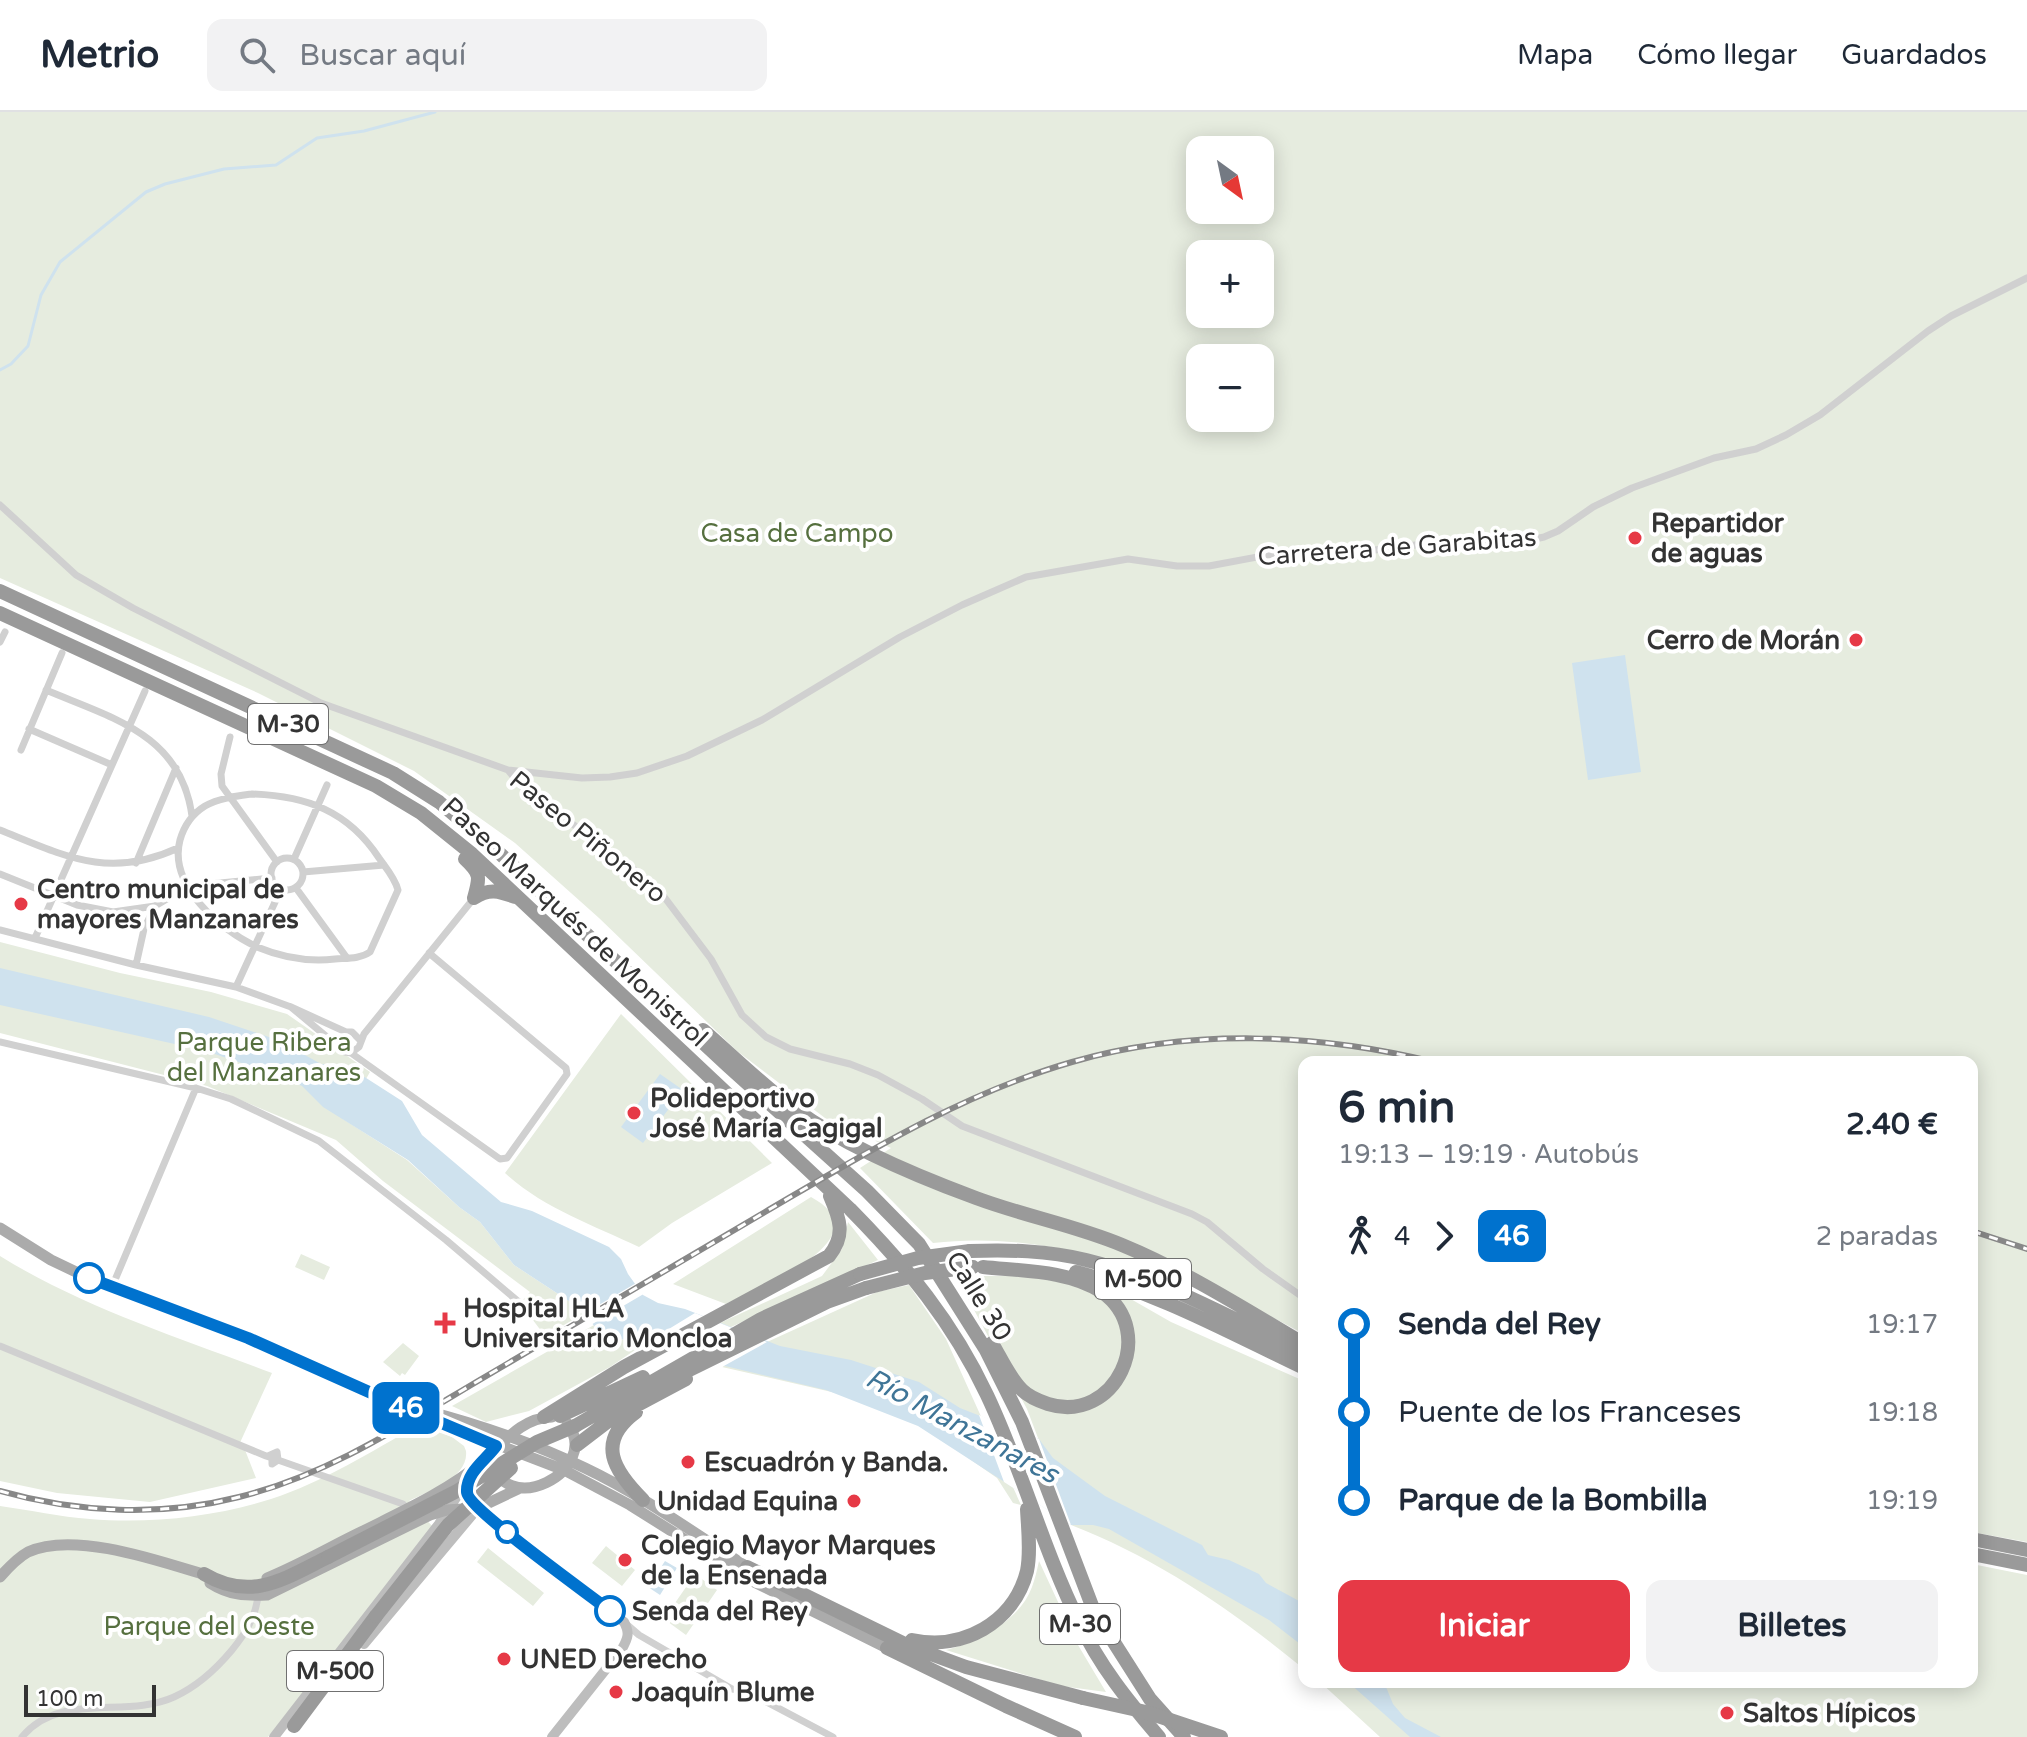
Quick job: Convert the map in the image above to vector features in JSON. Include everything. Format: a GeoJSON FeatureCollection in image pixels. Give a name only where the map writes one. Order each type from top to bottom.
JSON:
{"type":"FeatureCollection","features":[{"type":"Feature","properties":{"kind":"highway","name":"Paseo Marqués de Monistrol"},"geometry":{"type":"LineString","coordinates":[[0,591],[393,773],[450,811],[618,963]]}},
{"type":"Feature","properties":{"kind":"highway","name":"Paseo Marqués de Monistrol"},"geometry":{"type":"LineString","coordinates":[[0,613],[376,786],[421,813],[472,854],[827,1189]]}},
{"type":"Feature","properties":{"kind":"highway"},"geometry":{"type":"LineString","coordinates":[[421,813],[435,831],[477,871],[479,881],[474,898]]}},
{"type":"Feature","properties":{"kind":"highway"},"geometry":{"type":"LineString","coordinates":[[474,898],[484,891],[500,891],[517,897]]}},
{"type":"Feature","properties":{"kind":"highway","name":"Calle 30"},"geometry":{"type":"LineString","coordinates":[[618,963],[867,1191],[919,1244],[986,1350],[1022,1422],[1089,1600],[1110,1640],[1150,1699],[1184,1737]]}},
{"type":"Feature","properties":{"kind":"highway"},"geometry":{"type":"LineString","coordinates":[[618,963],[798,1111],[829,1130],[896,1165],[974,1197],[1123,1245],[1215,1292],[1298,1340]]}},
{"type":"Feature","properties":{"kind":"highway","name":"Calle 30"},"geometry":{"type":"LineString","coordinates":[[827,1189],[898,1259],[934,1303],[963,1350],[987,1396],[1079,1622],[1110,1678],[1159,1737]]}},
{"type":"Feature","properties":{"kind":"highway"},"geometry":{"type":"LineString","coordinates":[[551,1417],[624,1367],[829,1256],[839,1242],[841,1232],[838,1214],[827,1189]]}},
{"type":"Feature","properties":{"kind":"highway"},"geometry":{"type":"LineString","coordinates":[[919,1244],[961,1296],[1023,1391],[1045,1403],[1073,1407],[1098,1399],[1116,1382],[1128,1354],[1128,1329],[1122,1313],[1103,1293],[1081,1282],[1044,1273],[978,1267]]}},
{"type":"Feature","properties":{"kind":"highway","name":"M-500"},"geometry":{"type":"LineString","coordinates":[[607,1409],[761,1319],[918,1258],[970,1251],[1046,1252],[1113,1268],[1298,1350]]}},
{"type":"Feature","properties":{"kind":"highway","name":"M-500"},"geometry":{"type":"LineString","coordinates":[[204,1574],[218,1582],[249,1588],[273,1584],[457,1491],[537,1442],[732,1350],[863,1281],[978,1267],[1045,1266],[1120,1284],[1156,1298],[1298,1365]]}},
{"type":"Feature","properties":{"kind":"highway","name":"M-500"},"geometry":{"type":"LineString","coordinates":[[551,1417],[712,1346]]}},
{"type":"Feature","properties":{"kind":"highway","name":"M-500"},"geometry":{"type":"LineString","coordinates":[[577,1445],[611,1419],[679,1383],[732,1350]]}},
{"type":"Feature","properties":{"kind":"highway","name":"M-500"},"geometry":{"type":"LineString","coordinates":[[643,1500],[614,1465],[613,1439],[623,1421],[659,1394]]}},
{"type":"Feature","properties":{"kind":"highway","name":"M-500"},"geometry":{"type":"LineString","coordinates":[[290,1732],[448,1525],[505,1472],[575,1426]]}},
{"type":"Feature","properties":{"kind":"highway"},"geometry":{"type":"LineString","coordinates":[[851,1619],[905,1638],[927,1643],[948,1643],[976,1633],[997,1619],[1013,1603],[1028,1567],[1026,1497]]}},
{"type":"Feature","properties":{"kind":"highway"},"geometry":{"type":"LineString","coordinates":[[1978,1540],[2027,1550]]}},
{"type":"Feature","properties":{"kind":"highway"},"geometry":{"type":"LineString","coordinates":[[1978,1555],[2027,1565]]}},
{"type":"Feature","properties":{"kind":"highway"},"geometry":{"type":"LineString","coordinates":[[747,1567],[909,1646],[966,1667],[1160,1716],[1221,1737]]}},
{"type":"Feature","properties":{"kind":"highway"},"geometry":{"type":"LineString","coordinates":[[887,1648],[993,1701],[1075,1737]]}},
{"type":"Feature","properties":{"kind":"main road"},"geometry":{"type":"LineString","coordinates":[[0,1228],[51,1260],[112,1287],[248,1338],[493,1450],[568,1466],[746,1578],[887,1648]]}},
{"type":"Feature","properties":{"kind":"main road"},"geometry":{"type":"LineString","coordinates":[[387,1400],[509,1436],[643,1500],[747,1567]]}},
{"type":"Feature","properties":{"kind":"main road"},"geometry":{"type":"LineString","coordinates":[[0,1577],[28,1552],[59,1546],[107,1549],[249,1584],[270,1577],[458,1481],[478,1465],[493,1450],[509,1436],[531,1422],[551,1417],[571,1428],[577,1445],[568,1466],[528,1489],[507,1485],[496,1474],[493,1450]]}},
{"type":"Feature","properties":{"kind":"main road"},"geometry":{"type":"LineString","coordinates":[[274,1737],[478,1465]]}},
{"type":"Feature","properties":{"kind":"main road"},"geometry":{"type":"LineString","coordinates":[[470,1477],[466,1493],[478,1508],[624,1622],[629,1633],[622,1649],[552,1737]]}},
{"type":"Feature","properties":{"kind":"main road"},"geometry":{"type":"LineString","coordinates":[[186,1568],[224,1592],[267,1595],[430,1515],[447,1510],[478,1508],[518,1489]]}},
{"type":"Feature","properties":{"kind":"main road"},"geometry":{"type":"LineString","coordinates":[[290,1732],[313,1709],[382,1620],[478,1508]]}},
{"type":"Feature","properties":{"kind":"street","name":"Carretera de Garabitas"},"geometry":{"type":"LineString","coordinates":[[508,770],[582,778],[610,777],[637,773],[687,756],[762,720],[900,637],[1026,577],[1128,559],[1177,566],[1209,566],[1300,549],[1359,552],[1463,539],[1526,541],[1544,537],[1632,488],[1714,458],[1756,449],[1786,435],[1820,415],[1951,316],[2027,278]]}},
{"type":"Feature","properties":{"kind":"street","name":"Paseo Piñonero"},"geometry":{"type":"LineString","coordinates":[[0,505],[76,575],[133,608],[321,703],[508,770],[520,785],[640,874],[662,894],[711,959],[742,1015],[766,1037],[790,1049],[850,1064],[878,1075],[970,1130],[1192,1214],[1207,1222],[1298,1294]]}},
{"type":"Feature","properties":{"kind":"street"},"geometry":{"type":"LineString","coordinates":[[0,642],[5,632]]}},
{"type":"Feature","properties":{"kind":"street"},"geometry":{"type":"LineString","coordinates":[[21,750],[62,653]]}},
{"type":"Feature","properties":{"kind":"street"},"geometry":{"type":"LineString","coordinates":[[46,690],[130,725],[153,741],[176,768],[188,792],[192,816]]}},
{"type":"Feature","properties":{"kind":"street"},"geometry":{"type":"LineString","coordinates":[[35,938],[145,691]]}},
{"type":"Feature","properties":{"kind":"street"},"geometry":{"type":"LineString","coordinates":[[29,729],[112,765]]}},
{"type":"Feature","properties":{"kind":"street"},"geometry":{"type":"LineString","coordinates":[[230,737],[221,774],[222,786],[277,862]]}},
{"type":"Feature","properties":{"kind":"street"},"geometry":{"type":"LineString","coordinates":[[136,863],[176,768]]}},
{"type":"Feature","properties":{"kind":"street"},"geometry":{"type":"LineString","coordinates":[[294,859],[327,785]]}},
{"type":"Feature","properties":{"kind":"street"},"geometry":{"type":"LineString","coordinates":[[252,794],[282,795],[318,805],[351,825],[369,843],[397,885],[397,894],[372,950],[365,956],[300,959],[256,946],[219,922],[189,886],[179,862],[178,848],[183,830],[192,816],[205,806],[252,794]]}},
{"type":"Feature","properties":{"kind":"street"},"geometry":{"type":"LineString","coordinates":[[0,830],[71,859],[110,865],[136,863],[178,848]]}},
{"type":"Feature","properties":{"kind":"street"},"geometry":{"type":"LineString","coordinates":[[285,858],[294,859],[303,872],[302,881],[296,888],[281,889],[272,878],[272,869],[285,858]]}},
{"type":"Feature","properties":{"kind":"street"},"geometry":{"type":"LineString","coordinates":[[303,872],[384,865]]}},
{"type":"Feature","properties":{"kind":"street"},"geometry":{"type":"LineString","coordinates":[[0,874],[77,905],[113,912],[155,906],[189,886],[272,878]]}},
{"type":"Feature","properties":{"kind":"street"},"geometry":{"type":"LineString","coordinates":[[296,888],[347,958]]}},
{"type":"Feature","properties":{"kind":"street"},"geometry":{"type":"LineString","coordinates":[[236,987],[281,889]]}},
{"type":"Feature","properties":{"kind":"street"},"geometry":{"type":"LineString","coordinates":[[351,1053],[359,1047],[360,1040],[474,898]]}},
{"type":"Feature","properties":{"kind":"street"},"geometry":{"type":"LineString","coordinates":[[136,965],[144,929],[155,906]]}},
{"type":"Feature","properties":{"kind":"street"},"geometry":{"type":"LineString","coordinates":[[0,930],[236,987],[356,1034],[360,1040]]}},
{"type":"Feature","properties":{"kind":"street"},"geometry":{"type":"LineString","coordinates":[[291,1007],[345,1052],[351,1053],[500,1159],[507,1158],[567,1074],[566,1068],[429,953]]}},
{"type":"Feature","properties":{"kind":"street"},"geometry":{"type":"LineString","coordinates":[[339,1046],[346,1032]]}},
{"type":"Feature","properties":{"kind":"street"},"geometry":{"type":"LineString","coordinates":[[0,1042],[196,1088],[231,1099],[319,1141],[446,1240],[520,1303]]}},
{"type":"Feature","properties":{"kind":"street"},"geometry":{"type":"LineString","coordinates":[[112,1287],[196,1088]]}},
{"type":"Feature","properties":{"kind":"street"},"geometry":{"type":"LineString","coordinates":[[0,1346],[272,1458],[272,1464],[278,1460],[403,1504],[407,1509]]}},
{"type":"Feature","properties":{"kind":"street"},"geometry":{"type":"LineString","coordinates":[[22,1737],[29,1728],[55,1713],[131,1707],[174,1697],[225,1659],[251,1623],[258,1595]]}},
{"type":"Feature","properties":{"kind":"street"},"geometry":{"type":"LineString","coordinates":[[624,1622],[644,1638],[732,1689],[746,1691],[833,1737]]}},
{"type":"Feature","properties":{"kind":"street"},"geometry":{"type":"LineString","coordinates":[[622,1649],[634,1640],[644,1638]]}},
{"type":"Feature","properties":{"kind":"green space","name":"Casa de Campo"},"geometry":{"type":"Polygon","coordinates":[[[0,112],[2027,112],[2027,1542],[1978,1533],[1978,1056],[1298,1056],[1298,1331],[1179,1268],[1173,1280],[1115,1261],[1024,1243],[933,1243],[860,1168],[891,1148],[825,1118],[737,1051],[599,918],[515,843],[414,771],[258,693],[0,578],[0,112]]]}},
{"type":"Feature","properties":{"kind":"green space","name":"Parque Ribera del Manzanares"},"geometry":{"type":"Polygon","coordinates":[[[0,942],[120,973],[211,992],[287,1014],[370,1072],[343,1119],[407,1160],[480,1222],[514,1265],[575,1305],[583,1314],[545,1336],[520,1303],[530,1292],[383,1181],[336,1140],[207,1086],[0,1033],[0,942]]]}},
{"type":"Feature","properties":{"kind":"green space","name":"Polideportivo José María Cagigal"},"geometry":{"type":"Polygon","coordinates":[[[621,1014],[772,1163],[672,1223],[639,1247],[552,1206],[505,1173],[621,1014]]]}},
{"type":"Feature","properties":{"kind":"green space"},"geometry":{"type":"Polygon","coordinates":[[[811,1197],[830,1213],[834,1229],[826,1245],[787,1274],[726,1304],[673,1284],[811,1197]]]}},
{"type":"Feature","properties":{"kind":"green space"},"geometry":{"type":"Polygon","coordinates":[[[848,1222],[878,1260],[731,1327],[720,1323],[822,1276],[842,1249],[848,1222]]]}},
{"type":"Feature","properties":{"kind":"green space"},"geometry":{"type":"Polygon","coordinates":[[[301,1254],[330,1267],[324,1280],[295,1267],[301,1254]]]}},
{"type":"Feature","properties":{"kind":"green space"},"geometry":{"type":"Polygon","coordinates":[[[0,1256],[99,1307],[272,1373],[238,1447],[245,1450],[256,1478],[150,1502],[57,1493],[0,1481],[0,1256]]]}},
{"type":"Feature","properties":{"kind":"green space"},"geometry":{"type":"Polygon","coordinates":[[[956,1276],[1022,1276],[1115,1290],[1171,1322],[1298,1378],[1298,1664],[1250,1627],[1164,1570],[1071,1525],[1027,1409],[956,1276]]]}},
{"type":"Feature","properties":{"kind":"green space"},"geometry":{"type":"Polygon","coordinates":[[[909,1285],[946,1339],[1021,1505],[1013,1503],[997,1478],[915,1421],[836,1393],[722,1367],[767,1342],[877,1292],[909,1285]]]}},
{"type":"Feature","properties":{"kind":"green space"},"geometry":{"type":"Polygon","coordinates":[[[594,1325],[599,1331],[641,1346],[610,1367],[529,1411],[486,1422],[452,1406],[594,1325]]]}},
{"type":"Feature","properties":{"kind":"green space"},"geometry":{"type":"Polygon","coordinates":[[[403,1343],[419,1356],[405,1375],[402,1373],[400,1376],[383,1362],[403,1343]]]}},
{"type":"Feature","properties":{"kind":"green space","name":"Parque del Oeste"},"geometry":{"type":"Polygon","coordinates":[[[418,1425],[452,1437],[466,1451],[465,1460],[455,1476],[409,1501],[434,1528],[268,1737],[0,1737],[0,1506],[68,1517],[135,1521],[182,1518],[227,1510],[271,1499],[309,1484],[418,1425]]]}},
{"type":"Feature","properties":{"kind":"green space"},"geometry":{"type":"Polygon","coordinates":[[[606,1546],[635,1570],[622,1586],[592,1563],[606,1546]]]}},
{"type":"Feature","properties":{"kind":"green space"},"geometry":{"type":"Polygon","coordinates":[[[488,1548],[544,1593],[533,1606],[477,1562],[488,1548]]]}},
{"type":"Feature","properties":{"kind":"green space"},"geometry":{"type":"Polygon","coordinates":[[[1039,1561],[1078,1645],[1106,1692],[1061,1686],[946,1650],[985,1635],[1018,1610],[1033,1584],[1039,1561]]]}},
{"type":"Feature","properties":{"kind":"green space"},"geometry":{"type":"Polygon","coordinates":[[[1978,1565],[2027,1575],[2027,1737],[1380,1737],[1327,1688],[1978,1688],[1978,1565]]]}},
{"type":"Feature","properties":{"kind":"green space"},"geometry":{"type":"Polygon","coordinates":[[[695,1574],[717,1590],[686,1635],[664,1619],[695,1574]]]}},
{"type":"Feature","properties":{"kind":"water"},"geometry":{"type":"Polygon","coordinates":[[[1625,655],[1641,772],[1588,780],[1572,663],[1625,655]]]}},
{"type":"Feature","properties":{"kind":"water","name":"Río Manzanares"},"geometry":{"type":"Polygon","coordinates":[[[0,968],[209,1017],[278,1040],[321,1064],[337,1064],[363,1076],[402,1101],[422,1135],[501,1202],[532,1211],[609,1247],[621,1259],[643,1295],[780,1346],[851,1360],[919,1382],[960,1408],[1039,1439],[1053,1458],[1105,1496],[1202,1545],[1208,1555],[1229,1560],[1259,1574],[1266,1583],[1298,1600],[1298,1642],[1269,1620],[1109,1529],[1071,1525],[918,1426],[826,1390],[641,1346],[599,1331],[575,1305],[514,1265],[480,1222],[408,1160],[323,1107],[302,1086],[206,1051],[0,1005],[0,968]]]}},
{"type":"Feature","properties":{"kind":"water"},"geometry":{"type":"Polygon","coordinates":[[[660,1074],[683,1090],[643,1143],[621,1127],[660,1074]]]}},
{"type":"Feature","properties":{"kind":"water"},"geometry":{"type":"Polygon","coordinates":[[[665,1561],[677,1568],[660,1595],[648,1587],[665,1561]]]}},
{"type":"Feature","properties":{"kind":"water"},"geometry":{"type":"Polygon","coordinates":[[[1355,1688],[1386,1688],[1393,1704],[1405,1718],[1441,1737],[1410,1737],[1355,1688]]]}},
{"type":"Feature","properties":{"kind":"pier"},"geometry":{"type":"Polygon","coordinates":[[[638,1282],[647,1292],[589,1326],[580,1316],[638,1282]]]}},
{"type":"Feature","properties":{"kind":"pier"},"geometry":{"type":"Polygon","coordinates":[[[695,1313],[767,1342],[722,1367],[641,1346],[695,1313]]]}},
{"type":"Feature","properties":{"kind":"pier"},"geometry":{"type":"Polygon","coordinates":[[[979,1415],[1039,1439],[1071,1525],[1004,1482],[979,1415]]]}},
{"type":"Feature","properties":{"kind":"waterway"},"geometry":{"type":"LineString","coordinates":[[0,370],[11,364],[28,346],[41,295],[60,262],[146,192],[224,169],[276,165],[317,138],[364,131],[435,112]]}},
{"type":"Feature","properties":{"kind":"railway"},"geometry":{"type":"LineString","coordinates":[[0,1491],[89,1508],[149,1510],[180,1508],[239,1497],[304,1476],[395,1430],[876,1147],[991,1091],[1072,1062],[1162,1044],[1253,1038],[1344,1045],[1407,1056]]}},
{"type":"Feature","properties":{"kind":"railway"},"geometry":{"type":"LineString","coordinates":[[1978,1233],[2027,1249]]}},
{"type":"Feature","properties":{"kind":"bus line","name":"46"},"geometry":{"type":"LineString","coordinates":[[89,1278],[248,1338],[496,1446],[470,1477],[466,1493],[469,1499],[495,1524],[610,1611]]}},
{"type":"Feature","properties":{"kind":"place","name":"Repartidor de aguas"},"geometry":{"type":"Point","coordinates":[1635,538]}},
{"type":"Feature","properties":{"kind":"place","name":"Cerro de Morán"},"geometry":{"type":"Point","coordinates":[1856,640]}},
{"type":"Feature","properties":{"kind":"place","name":"Centro municipal de mayores Manzanares"},"geometry":{"type":"Point","coordinates":[21,904]}},
{"type":"Feature","properties":{"kind":"place","name":"Polideportivo José María Cagigal"},"geometry":{"type":"Point","coordinates":[634,1113]}},
{"type":"Feature","properties":{"kind":"place","name":"Hospital HLA Universitario Moncloa"},"geometry":{"type":"Point","coordinates":[445,1323]}},
{"type":"Feature","properties":{"kind":"place","name":"Escuadrón y Banda."},"geometry":{"type":"Point","coordinates":[688,1462]}},
{"type":"Feature","properties":{"kind":"place","name":"Unidad Equina"},"geometry":{"type":"Point","coordinates":[854,1501]}},
{"type":"Feature","properties":{"kind":"place","name":"Colegio Mayor Marques de la Ensenada"},"geometry":{"type":"Point","coordinates":[625,1560]}},
{"type":"Feature","properties":{"kind":"place","name":"Senda del Rey"},"geometry":{"type":"Point","coordinates":[610,1611]}},
{"type":"Feature","properties":{"kind":"place","name":"UNED Derecho"},"geometry":{"type":"Point","coordinates":[504,1659]}},
{"type":"Feature","properties":{"kind":"place","name":"Joaquín Blume"},"geometry":{"type":"Point","coordinates":[616,1692]}},
{"type":"Feature","properties":{"kind":"place","name":"Saltos Hípicos"},"geometry":{"type":"Point","coordinates":[1727,1713]}}]}
